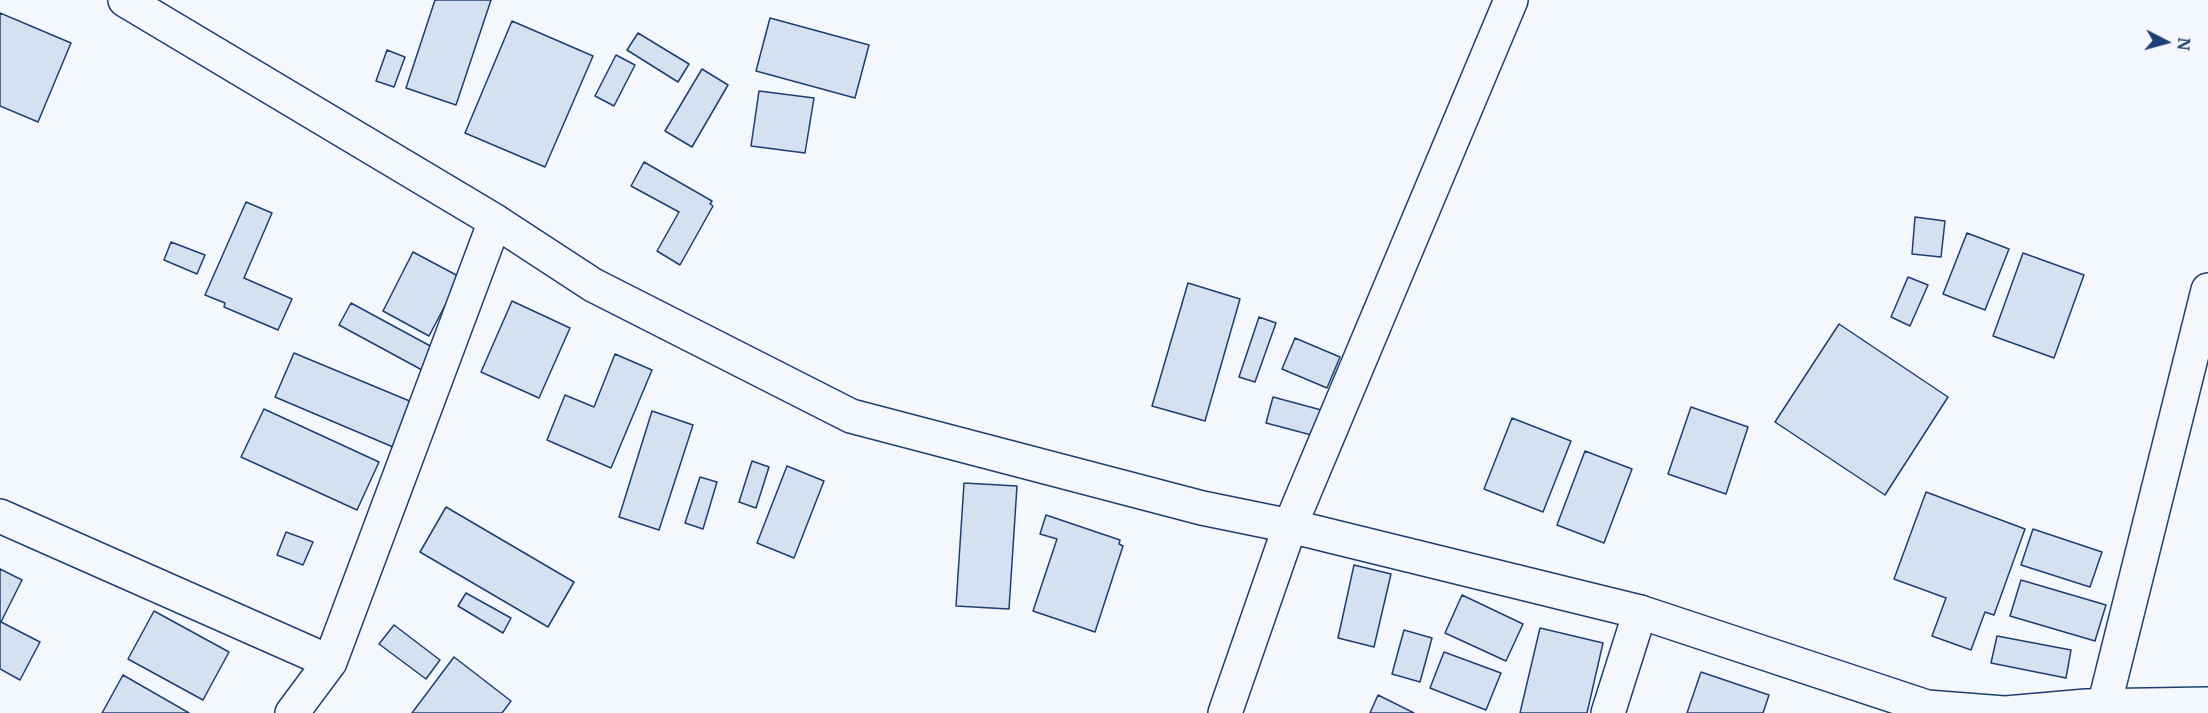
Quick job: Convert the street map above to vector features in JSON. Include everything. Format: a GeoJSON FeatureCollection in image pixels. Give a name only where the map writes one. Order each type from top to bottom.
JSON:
{"type":"FeatureCollection","features":[{"type":"Feature","properties":{"kind":"street"},"geometry":{"type":"LineString","coordinates":[[125,0],[495,221],[593,285],[851,416],[1202,508],[1290,526],[1640,612],[1927,707],[2005,713],[2208,704]]}},
{"type":"Feature","properties":{"kind":"street"},"geometry":{"type":"LineString","coordinates":[[1225,713],[1290,526],[1510,0]]}},
{"type":"Feature","properties":{"kind":"street"},"geometry":{"type":"LineString","coordinates":[[292,713],[330,663],[495,221]]}},
{"type":"Feature","properties":{"kind":"street"},"geometry":{"type":"LineString","coordinates":[[2091,708],[2208,290]]}},
{"type":"Feature","properties":{"kind":"street"},"geometry":{"type":"LineString","coordinates":[[0,516],[330,663]]}},
{"type":"Feature","properties":{"kind":"street"},"geometry":{"type":"LineString","coordinates":[[1608,713],[1640,612]]}},
{"type":"Feature","properties":{"kind":"building"},"geometry":{"type":"Polygon","coordinates":[[[435,0],[491,0],[456,105],[406,88],[435,0]]]}},
{"type":"Feature","properties":{"kind":"building"},"geometry":{"type":"Polygon","coordinates":[[[0,13],[71,43],[38,122],[0,106],[0,13]]]}},
{"type":"Feature","properties":{"kind":"building"},"geometry":{"type":"Polygon","coordinates":[[[770,18],[869,45],[855,98],[756,71],[770,18]]]}},
{"type":"Feature","properties":{"kind":"building"},"geometry":{"type":"Polygon","coordinates":[[[512,21],[593,56],[545,167],[465,133],[512,21]]]}},
{"type":"Feature","properties":{"kind":"building"},"geometry":{"type":"Polygon","coordinates":[[[638,33],[689,64],[678,82],[627,50],[638,33]]]}},
{"type":"Feature","properties":{"kind":"building"},"geometry":{"type":"Polygon","coordinates":[[[387,50],[405,57],[394,87],[376,81],[387,50]]]}},
{"type":"Feature","properties":{"kind":"building"},"geometry":{"type":"Polygon","coordinates":[[[616,55],[635,65],[614,106],[595,96],[616,55]]]}},
{"type":"Feature","properties":{"kind":"building"},"geometry":{"type":"Polygon","coordinates":[[[702,69],[728,85],[692,147],[665,131],[702,69]]]}},
{"type":"Feature","properties":{"kind":"building"},"geometry":{"type":"Polygon","coordinates":[[[759,91],[814,98],[805,153],[751,146],[759,91]]]}},
{"type":"Feature","properties":{"kind":"building"},"geometry":{"type":"Polygon","coordinates":[[[644,162],[712,201],[710,204],[713,206],[680,265],[657,251],[679,212],[631,186],[644,162]]]}},
{"type":"Feature","properties":{"kind":"building"},"geometry":{"type":"Polygon","coordinates":[[[246,202],[272,213],[244,278],[292,299],[278,330],[224,307],[225,303],[205,295],[246,202]]]}},
{"type":"Feature","properties":{"kind":"building"},"geometry":{"type":"Polygon","coordinates":[[[1915,217],[1945,221],[1941,257],[1912,254],[1915,217]]]}},
{"type":"Feature","properties":{"kind":"building"},"geometry":{"type":"Polygon","coordinates":[[[1967,233],[2009,249],[1985,310],[1943,294],[1967,233]]]}},
{"type":"Feature","properties":{"kind":"building"},"geometry":{"type":"Polygon","coordinates":[[[171,242],[205,255],[197,274],[164,260],[171,242]]]}},
{"type":"Feature","properties":{"kind":"building"},"geometry":{"type":"Polygon","coordinates":[[[413,252],[460,277],[429,336],[383,311],[413,252]]]}},
{"type":"Feature","properties":{"kind":"building"},"geometry":{"type":"Polygon","coordinates":[[[2023,253],[2084,275],[2054,358],[1993,336],[2023,253]]]}},
{"type":"Feature","properties":{"kind":"building"},"geometry":{"type":"Polygon","coordinates":[[[1908,277],[1928,285],[1910,326],[1891,317],[1908,277]]]}},
{"type":"Feature","properties":{"kind":"building"},"geometry":{"type":"Polygon","coordinates":[[[1188,283],[1240,299],[1205,421],[1152,406],[1188,283]]]}},
{"type":"Feature","properties":{"kind":"building"},"geometry":{"type":"Polygon","coordinates":[[[512,301],[570,328],[539,398],[481,372],[512,301]]]}},
{"type":"Feature","properties":{"kind":"building"},"geometry":{"type":"Polygon","coordinates":[[[351,303],[434,348],[422,370],[339,325],[351,303]]]}},
{"type":"Feature","properties":{"kind":"building"},"geometry":{"type":"Polygon","coordinates":[[[1259,317],[1276,323],[1255,382],[1239,377],[1259,317]]]}},
{"type":"Feature","properties":{"kind":"building"},"geometry":{"type":"Polygon","coordinates":[[[1839,324],[1948,397],[1885,495],[1775,422],[1839,324]]]}},
{"type":"Feature","properties":{"kind":"building"},"geometry":{"type":"Polygon","coordinates":[[[1295,338],[1340,357],[1327,388],[1282,369],[1295,338]]]}},
{"type":"Feature","properties":{"kind":"building"},"geometry":{"type":"Polygon","coordinates":[[[294,353],[412,402],[393,447],[275,397],[294,353]]]}},
{"type":"Feature","properties":{"kind":"building"},"geometry":{"type":"Polygon","coordinates":[[[615,354],[652,370],[611,468],[547,440],[565,395],[594,407],[615,354]]]}},
{"type":"Feature","properties":{"kind":"building"},"geometry":{"type":"Polygon","coordinates":[[[1273,397],[1325,411],[1319,437],[1266,423],[1273,397]]]}},
{"type":"Feature","properties":{"kind":"building"},"geometry":{"type":"Polygon","coordinates":[[[1691,407],[1748,427],[1726,494],[1668,474],[1691,407]]]}},
{"type":"Feature","properties":{"kind":"building"},"geometry":{"type":"Polygon","coordinates":[[[264,409],[379,462],[357,510],[241,457],[264,409]]]}},
{"type":"Feature","properties":{"kind":"building"},"geometry":{"type":"Polygon","coordinates":[[[652,411],[693,425],[659,530],[619,517],[652,411]]]}},
{"type":"Feature","properties":{"kind":"building"},"geometry":{"type":"Polygon","coordinates":[[[1512,418],[1571,441],[1543,512],[1484,489],[1512,418]]]}},
{"type":"Feature","properties":{"kind":"building"},"geometry":{"type":"Polygon","coordinates":[[[1585,451],[1632,469],[1604,543],[1557,525],[1585,451]]]}},
{"type":"Feature","properties":{"kind":"building"},"geometry":{"type":"Polygon","coordinates":[[[752,461],[769,467],[756,508],[739,502],[752,461]]]}},
{"type":"Feature","properties":{"kind":"building"},"geometry":{"type":"Polygon","coordinates":[[[787,466],[824,481],[794,558],[757,543],[787,466]]]}},
{"type":"Feature","properties":{"kind":"building"},"geometry":{"type":"Polygon","coordinates":[[[700,477],[717,482],[703,529],[685,523],[700,477]]]}},
{"type":"Feature","properties":{"kind":"building"},"geometry":{"type":"Polygon","coordinates":[[[964,483],[1017,486],[1009,609],[956,606],[964,483]]]}},
{"type":"Feature","properties":{"kind":"building"},"geometry":{"type":"Polygon","coordinates":[[[1926,492],[2025,529],[1994,615],[1985,612],[1971,650],[1932,636],[1946,598],[1894,579],[1926,492]]]}},
{"type":"Feature","properties":{"kind":"building"},"geometry":{"type":"Polygon","coordinates":[[[446,507],[574,582],[548,627],[420,552],[446,507]]]}},
{"type":"Feature","properties":{"kind":"building"},"geometry":{"type":"Polygon","coordinates":[[[1046,515],[1120,540],[1119,544],[1123,546],[1095,632],[1033,611],[1057,539],[1040,534],[1046,515]]]}},
{"type":"Feature","properties":{"kind":"building"},"geometry":{"type":"Polygon","coordinates":[[[2033,529],[2102,552],[2090,587],[2021,565],[2033,529]]]}},
{"type":"Feature","properties":{"kind":"building"},"geometry":{"type":"Polygon","coordinates":[[[286,532],[313,542],[303,565],[277,555],[286,532]]]}},
{"type":"Feature","properties":{"kind":"building"},"geometry":{"type":"Polygon","coordinates":[[[1354,565],[1391,574],[1374,647],[1338,638],[1354,565]]]}},
{"type":"Feature","properties":{"kind":"building"},"geometry":{"type":"Polygon","coordinates":[[[0,569],[22,580],[1,622],[40,642],[20,680],[0,669],[0,569]]]}},
{"type":"Feature","properties":{"kind":"building"},"geometry":{"type":"Polygon","coordinates":[[[2021,580],[2106,605],[2095,641],[2010,616],[2021,580]]]}},
{"type":"Feature","properties":{"kind":"building"},"geometry":{"type":"Polygon","coordinates":[[[466,593],[511,618],[503,633],[458,606],[466,593]]]}},
{"type":"Feature","properties":{"kind":"building"},"geometry":{"type":"Polygon","coordinates":[[[1462,595],[1523,624],[1506,661],[1445,633],[1462,595]]]}},
{"type":"Feature","properties":{"kind":"building"},"geometry":{"type":"Polygon","coordinates":[[[154,611],[229,652],[203,700],[128,659],[154,611]]]}},
{"type":"Feature","properties":{"kind":"building"},"geometry":{"type":"Polygon","coordinates":[[[394,625],[440,660],[426,679],[379,644],[394,625]]]}},
{"type":"Feature","properties":{"kind":"building"},"geometry":{"type":"Polygon","coordinates":[[[1540,628],[1603,643],[1587,713],[1520,713],[1540,628]]]}},
{"type":"Feature","properties":{"kind":"building"},"geometry":{"type":"Polygon","coordinates":[[[1404,630],[1432,638],[1420,682],[1392,674],[1404,630]]]}},
{"type":"Feature","properties":{"kind":"building"},"geometry":{"type":"Polygon","coordinates":[[[1997,636],[2071,650],[2066,678],[1991,663],[1997,636]]]}},
{"type":"Feature","properties":{"kind":"building"},"geometry":{"type":"Polygon","coordinates":[[[1444,652],[1501,673],[1486,710],[1430,688],[1444,652]]]}},
{"type":"Feature","properties":{"kind":"building"},"geometry":{"type":"Polygon","coordinates":[[[454,657],[511,701],[502,713],[412,713],[454,657]]]}},
{"type":"Feature","properties":{"kind":"building"},"geometry":{"type":"Polygon","coordinates":[[[1701,672],[1769,695],[1763,713],[1687,713],[1701,672]]]}},
{"type":"Feature","properties":{"kind":"building"},"geometry":{"type":"Polygon","coordinates":[[[123,675],[189,713],[102,713],[123,675]]]}},
{"type":"Feature","properties":{"kind":"building"},"geometry":{"type":"Polygon","coordinates":[[[1378,695],[1414,713],[1370,713],[1378,695]]]}}]}
